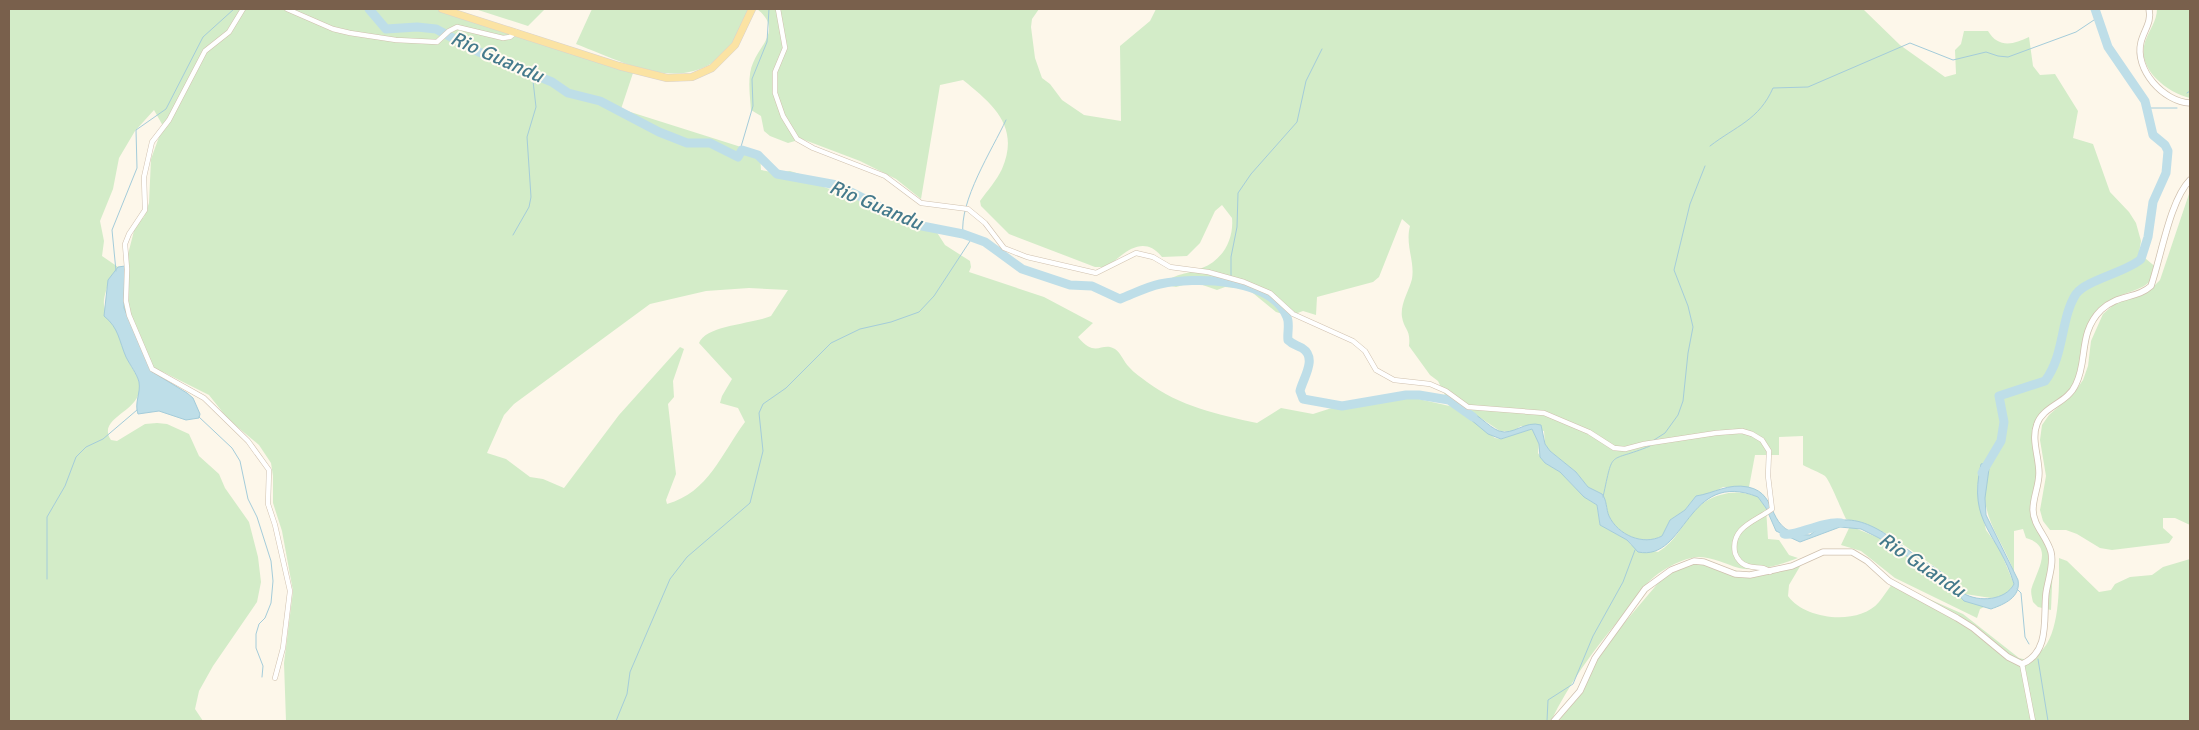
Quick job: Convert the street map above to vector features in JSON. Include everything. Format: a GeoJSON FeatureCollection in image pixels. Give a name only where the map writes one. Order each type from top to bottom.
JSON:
{"type":"FeatureCollection","features":[{"type":"Feature","properties":{"kind":"main road"},"geometry":{"type":"LineString","coordinates":[[442,9],[619,66],[667,78],[692,77],[712,68],[735,45],[752,9]]}},
{"type":"Feature","properties":{"kind":"street"},"geometry":{"type":"LineString","coordinates":[[243,9],[230,32],[205,51],[169,120],[152,142],[144,177],[145,210],[129,234],[125,244],[128,269],[126,301],[129,315],[152,369],[204,398],[248,441],[269,470],[268,504],[275,525],[290,591],[283,648],[275,678]]}},
{"type":"Feature","properties":{"kind":"street"},"geometry":{"type":"LineString","coordinates":[[287,9],[333,29],[366,36],[428,43],[437,42],[449,30],[458,28],[503,38],[510,37],[516,32]]}},
{"type":"Feature","properties":{"kind":"street"},"geometry":{"type":"LineString","coordinates":[[778,9],[785,48],[775,72],[775,94],[783,116],[797,139],[813,148],[885,176],[921,203],[967,209],[985,223],[1004,248],[1027,257],[1096,273],[1130,254],[1141,253],[1170,267],[1208,272],[1259,287],[1270,293],[1293,314],[1359,346],[1380,373],[1400,382],[1430,384],[1446,391],[1468,406],[1544,413],[1589,432],[1608,446],[1620,449],[1716,433],[1742,431],[1752,434],[1762,440],[1769,451],[1768,476],[1772,509],[1741,529],[1736,539],[1735,548],[1737,558],[1744,564],[1767,568],[1770,572]]}},
{"type":"Feature","properties":{"kind":"street"},"geometry":{"type":"LineString","coordinates":[[2149,9],[2150,20],[2140,44],[2141,61],[2158,87],[2174,100],[2190,103]]}},
{"type":"Feature","properties":{"kind":"street"},"geometry":{"type":"LineString","coordinates":[[2022,664],[2032,657],[2043,638],[2047,615],[2046,590],[2052,561],[2051,550],[2034,518],[2039,471],[2035,442],[2036,424],[2042,414],[2070,394],[2076,384],[2082,350],[2094,317],[2119,298],[2141,293],[2151,286],[2175,209],[2190,180]]}},
{"type":"Feature","properties":{"kind":"street"},"geometry":{"type":"LineString","coordinates":[[1554,721],[1580,692],[1595,658],[1645,589],[1659,577],[1683,564],[1694,561],[1704,562],[1742,575],[1770,572],[1792,566],[1823,552],[1852,552],[1867,561],[1889,581],[1974,628],[2008,657],[2022,664]]}},
{"type":"Feature","properties":{"kind":"street"},"geometry":{"type":"LineString","coordinates":[[2022,664],[2033,721]]}},
{"type":"Feature","properties":{"kind":"green space"},"geometry":{"type":"Polygon","coordinates":[[[9,9],[452,9],[466,13],[633,73],[621,109],[760,153],[761,170],[777,173],[790,171],[806,176],[824,187],[881,207],[905,222],[936,231],[945,245],[970,261],[971,267],[969,272],[1044,297],[1093,323],[1078,337],[1084,344],[1094,348],[1110,347],[1115,349],[1127,365],[1138,375],[1159,390],[1186,403],[1214,413],[1257,423],[1281,408],[1313,414],[1338,406],[1355,408],[1405,396],[1454,407],[1495,438],[1501,439],[1532,429],[1539,444],[1538,453],[1545,463],[1560,472],[1584,497],[1597,505],[1600,525],[1627,540],[1631,545],[1658,552],[1674,538],[1700,506],[1720,495],[1739,493],[1758,497],[1766,508],[1768,539],[1779,540],[1789,555],[1798,558],[1776,565],[1746,569],[1714,559],[1698,557],[1680,561],[1663,570],[1644,587],[1590,657],[1565,694],[1551,721],[286,721],[284,663],[293,591],[282,531],[273,503],[271,463],[259,445],[228,419],[209,395],[163,372],[151,371],[124,308],[125,266],[136,223],[144,217],[149,203],[151,159],[163,126],[154,110],[135,131],[119,158],[113,189],[100,221],[104,241],[102,256],[118,267],[108,285],[104,305],[108,317],[120,336],[126,355],[139,382],[139,392],[135,400],[115,419],[110,425],[108,432],[111,440],[117,441],[145,424],[157,423],[167,424],[189,434],[199,456],[219,474],[225,488],[249,522],[258,557],[261,582],[257,602],[213,666],[199,691],[195,709],[203,721],[9,721],[9,9]],[[749,288],[706,291],[650,304],[514,404],[504,415],[487,453],[506,459],[530,477],[543,479],[564,488],[619,415],[680,347],[684,349],[673,381],[674,397],[668,404],[676,474],[666,500],[667,504],[694,491],[713,470],[745,422],[738,408],[720,403],[732,379],[699,343],[703,337],[711,332],[771,316],[788,290],[749,288]]]}},
{"type":"Feature","properties":{"kind":"green space"},"geometry":{"type":"Polygon","coordinates":[[[475,9],[545,9],[528,26],[475,9]]]}},
{"type":"Feature","properties":{"kind":"green space"},"geometry":{"type":"Polygon","coordinates":[[[592,9],[749,9],[733,43],[713,62],[695,71],[676,73],[656,72],[635,67],[576,44],[592,9]]]}},
{"type":"Feature","properties":{"kind":"green space"},"geometry":{"type":"Polygon","coordinates":[[[757,9],[1039,9],[1032,19],[1031,27],[1035,58],[1042,78],[1050,84],[1062,100],[1084,115],[1121,121],[1120,46],[1150,21],[1156,9],[1863,9],[1900,45],[1945,77],[1956,74],[1955,50],[1961,44],[1964,31],[1988,31],[1996,40],[2006,43],[2017,42],[2029,37],[2033,66],[2040,75],[2055,74],[2078,111],[2073,138],[2093,144],[2110,192],[2129,212],[2136,223],[2141,241],[2139,253],[2158,269],[2153,279],[2146,285],[2119,296],[2101,308],[2093,319],[2076,380],[2067,393],[2044,412],[2036,426],[2038,452],[2034,514],[2051,547],[2053,561],[2051,610],[2038,607],[2033,602],[2031,592],[2042,558],[2040,546],[2026,538],[2023,529],[2014,531],[2014,572],[1987,511],[1985,484],[1989,469],[1981,464],[1977,489],[1986,530],[1999,548],[2014,584],[2008,593],[2002,596],[1991,598],[1965,594],[1945,574],[1888,534],[1846,519],[1825,476],[1803,465],[1803,436],[1779,437],[1779,455],[1755,455],[1749,487],[1723,487],[1710,494],[1700,495],[1685,510],[1670,520],[1662,536],[1647,540],[1632,537],[1618,529],[1613,523],[1602,494],[1588,487],[1576,472],[1550,451],[1545,444],[1544,431],[1521,426],[1513,431],[1500,431],[1466,410],[1445,395],[1438,381],[1430,375],[1409,346],[1409,336],[1403,321],[1402,312],[1403,302],[1413,272],[1409,240],[1410,226],[1402,219],[1379,277],[1373,282],[1317,297],[1316,315],[1303,311],[1289,316],[1276,312],[1248,289],[1225,287],[1217,290],[1194,282],[1176,287],[1162,284],[1173,277],[1209,264],[1216,260],[1226,248],[1231,234],[1232,218],[1222,205],[1215,211],[1200,243],[1187,256],[1162,257],[1155,250],[1141,246],[1127,251],[1108,267],[1095,267],[1009,234],[981,206],[980,201],[1002,169],[1007,154],[1008,141],[1006,129],[994,108],[963,80],[940,85],[921,199],[896,179],[860,161],[802,139],[788,143],[770,136],[764,131],[761,116],[751,110],[749,86],[751,68],[769,30],[765,16],[757,9]]]}},
{"type":"Feature","properties":{"kind":"green space"},"geometry":{"type":"Polygon","coordinates":[[[2157,9],[2190,9],[2190,98],[2172,91],[2164,85],[2149,70],[2145,61],[2143,52],[2145,42],[2154,22],[2157,9]]]}},
{"type":"Feature","properties":{"kind":"green space"},"geometry":{"type":"Polygon","coordinates":[[[2190,191],[2190,525],[2175,518],[2163,518],[2163,528],[2173,537],[2169,543],[2112,550],[2100,548],[2077,534],[2066,530],[2050,530],[2043,521],[2040,510],[2046,476],[2040,440],[2042,425],[2049,415],[2074,393],[2083,380],[2088,366],[2091,341],[2103,314],[2118,301],[2149,291],[2160,280],[2190,191]]]}},
{"type":"Feature","properties":{"kind":"green space"},"geometry":{"type":"Polygon","coordinates":[[[1850,526],[1879,538],[1948,583],[1955,593],[1984,607],[1980,609],[1977,618],[1895,578],[1861,551],[1841,545],[1850,526]]]}},
{"type":"Feature","properties":{"kind":"green space"},"geometry":{"type":"Polygon","coordinates":[[[2059,558],[2067,561],[2099,592],[2111,590],[2115,584],[2130,577],[2152,575],[2163,567],[2190,559],[2190,721],[1559,721],[1608,642],[1665,575],[1687,564],[1700,562],[1746,573],[1802,563],[1789,585],[1788,596],[1796,604],[1807,610],[1819,615],[1832,617],[1859,615],[1870,610],[1879,602],[1893,583],[1963,614],[2019,658],[2027,660],[2038,654],[2047,644],[2053,631],[2058,600],[2059,558]]]}},
{"type":"Feature","properties":{"kind":"water"},"geometry":{"type":"Polygon","coordinates":[[[125,266],[124,308],[151,371],[193,398],[200,414],[199,418],[186,420],[159,411],[138,414],[138,379],[126,357],[116,330],[104,316],[108,280],[118,267],[125,266]]]}},
{"type":"Feature","properties":{"kind":"water"},"geometry":{"type":"Polygon","coordinates":[[[1466,410],[1499,431],[1504,432],[1535,424],[1541,425],[1545,444],[1550,451],[1576,472],[1588,487],[1602,494],[1613,523],[1618,529],[1632,537],[1647,540],[1662,536],[1670,520],[1685,510],[1696,496],[1728,487],[1748,487],[1758,491],[1765,497],[1779,522],[1785,528],[1795,533],[1810,535],[1824,525],[1838,521],[1851,520],[1864,523],[1890,537],[1918,558],[1941,571],[1963,593],[1984,599],[1999,597],[2005,594],[2014,584],[2001,552],[1981,515],[1978,501],[1978,484],[1981,464],[1985,463],[1989,469],[1985,498],[1986,515],[2018,580],[2017,591],[2011,599],[1991,609],[1964,601],[1948,583],[1879,538],[1861,529],[1840,527],[1800,542],[1776,531],[1766,508],[1758,497],[1734,491],[1716,495],[1701,504],[1667,544],[1654,551],[1638,552],[1627,540],[1600,525],[1597,505],[1584,497],[1560,472],[1545,463],[1540,457],[1539,444],[1532,429],[1501,439],[1488,434],[1464,414],[1466,410]]]}},
{"type":"Feature","properties":{"kind":"waterway"},"geometry":{"type":"LineString","coordinates":[[116,271],[112,230],[137,168],[136,130],[166,109],[203,37],[234,9]]}},
{"type":"Feature","properties":{"kind":"waterway","name":"Rio Guandu"},"geometry":{"type":"LineString","coordinates":[[369,9],[386,29],[417,27],[436,29],[479,52],[552,82],[568,93],[600,101],[659,132],[687,143],[710,143],[738,157],[742,150],[758,155],[777,174],[837,185],[917,225],[963,234],[985,242],[1022,269],[1070,285],[1092,286],[1120,299],[1150,287],[1175,282],[1211,281],[1249,287],[1265,294],[1278,304],[1288,320],[1288,340],[1307,352],[1309,363],[1300,391],[1303,399],[1342,406],[1406,395],[1419,395],[1449,400],[1473,417]]}},
{"type":"Feature","properties":{"kind":"waterway"},"geometry":{"type":"LineString","coordinates":[[738,157],[753,106],[752,79],[767,42],[769,9]]}},
{"type":"Feature","properties":{"kind":"waterway","name":"Rio Guandu"},"geometry":{"type":"LineString","coordinates":[[1982,473],[2001,441],[2004,422],[1999,396],[2045,381],[2056,360],[2067,314],[2076,294],[2088,284],[2135,264],[2141,259],[2148,237],[2153,202],[2166,173],[2168,151],[2165,145],[2153,135],[2145,101],[2108,47],[2095,9]]}},
{"type":"Feature","properties":{"kind":"waterway"},"geometry":{"type":"LineString","coordinates":[[1710,146],[1754,115],[1761,108],[1773,88],[1808,87],[1910,43],[1953,60],[1986,52],[2008,57],[2076,32],[2097,18]]}},
{"type":"Feature","properties":{"kind":"waterway"},"geometry":{"type":"LineString","coordinates":[[1231,276],[1231,257],[1237,227],[1238,193],[1251,174],[1297,122],[1306,81],[1322,49]]}},
{"type":"Feature","properties":{"kind":"waterway"},"geometry":{"type":"LineString","coordinates":[[513,235],[529,207],[531,197],[527,137],[536,107],[533,81],[525,73]]}},
{"type":"Feature","properties":{"kind":"waterway"},"geometry":{"type":"LineString","coordinates":[[2147,108],[2177,108]]}},
{"type":"Feature","properties":{"kind":"waterway"},"geometry":{"type":"LineString","coordinates":[[963,234],[963,221],[971,191],[1006,120]]}},
{"type":"Feature","properties":{"kind":"waterway"},"geometry":{"type":"LineString","coordinates":[[1654,440],[1665,433],[1678,415],[1683,401],[1693,327],[1688,306],[1674,270],[1690,204],[1705,166]]}},
{"type":"Feature","properties":{"kind":"waterway"},"geometry":{"type":"LineString","coordinates":[[616,721],[627,694],[630,672],[670,579],[687,557],[750,503],[763,451],[759,413],[763,404],[786,388],[831,343],[860,329],[891,322],[919,312],[934,296],[972,238]]}},
{"type":"Feature","properties":{"kind":"waterway"},"geometry":{"type":"LineString","coordinates":[[47,579],[47,517],[65,486],[76,457],[86,447],[103,439],[137,410]]}},
{"type":"Feature","properties":{"kind":"waterway"},"geometry":{"type":"LineString","coordinates":[[199,417],[232,448],[240,461],[248,499],[257,517],[271,561],[273,581],[271,603],[265,618],[259,624],[256,634],[256,648],[263,666],[262,677]]}},
{"type":"Feature","properties":{"kind":"waterway"},"geometry":{"type":"LineString","coordinates":[[1603,497],[1609,470],[1614,460],[1650,446]]}},
{"type":"Feature","properties":{"kind":"waterway","name":"Rio Guandu"},"geometry":{"type":"LineString","coordinates":[[1784,534],[1795,533],[1825,524],[1841,523]]}},
{"type":"Feature","properties":{"kind":"waterway"},"geometry":{"type":"LineString","coordinates":[[1547,721],[1548,700],[1573,684],[1593,636],[1623,582],[1635,550]]}},
{"type":"Feature","properties":{"kind":"waterway"},"geometry":{"type":"LineString","coordinates":[[2017,589],[2021,593],[2025,637],[2029,644]]}},
{"type":"Feature","properties":{"kind":"waterway"},"geometry":{"type":"LineString","coordinates":[[2038,659],[2048,721]]}}]}
